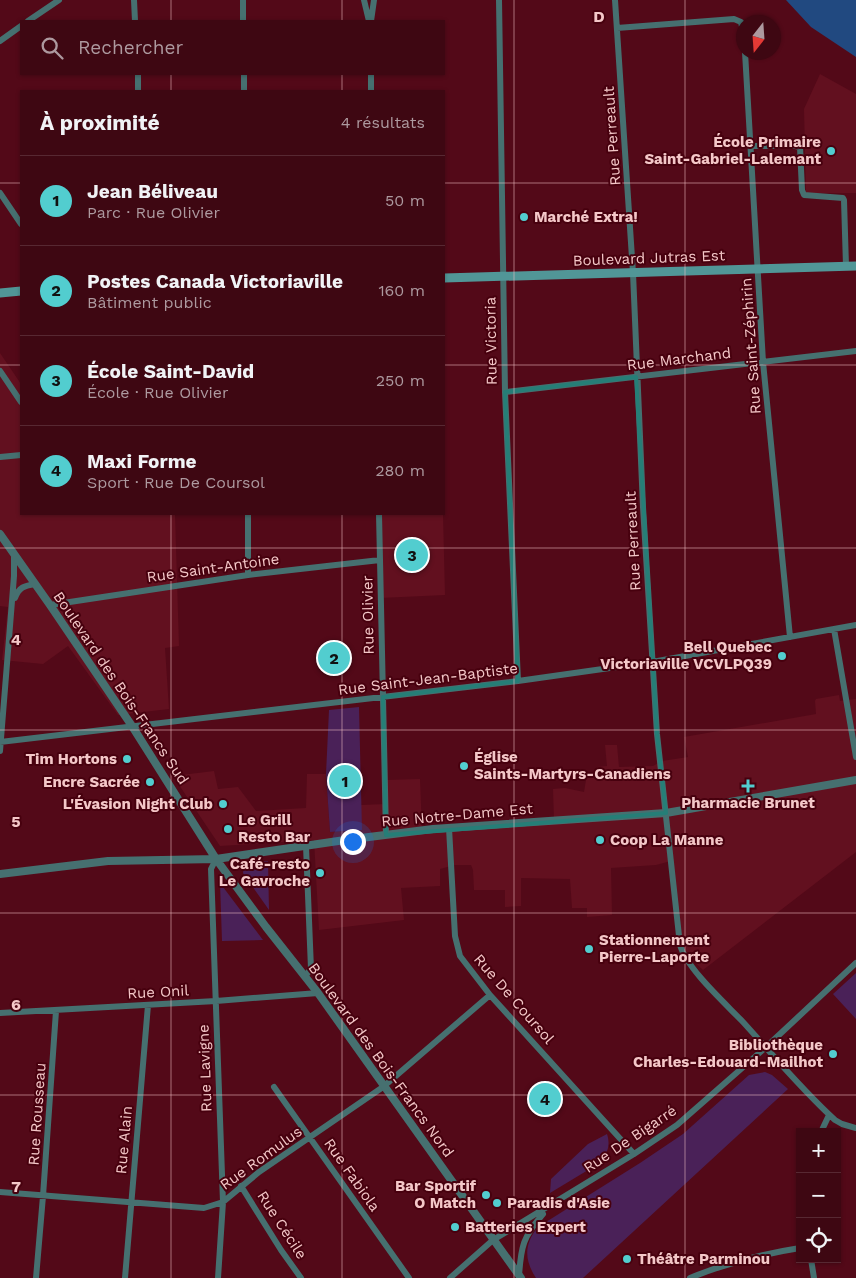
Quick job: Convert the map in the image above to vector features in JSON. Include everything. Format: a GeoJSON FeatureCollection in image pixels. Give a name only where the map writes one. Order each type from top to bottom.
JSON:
{"type":"FeatureCollection","features":[{"type":"Feature","properties":{"kind":"main road","name":"Boulevard Jutras Est"},"geometry":{"type":"LineString","coordinates":[[445,278],[856,266]]}},
{"type":"Feature","properties":{"kind":"main road"},"geometry":{"type":"LineString","coordinates":[[0,293],[20,291]]}},
{"type":"Feature","properties":{"kind":"street"},"geometry":{"type":"LineString","coordinates":[[29,20],[58,0]]}},
{"type":"Feature","properties":{"kind":"street"},"geometry":{"type":"LineString","coordinates":[[134,0],[135,20]]}},
{"type":"Feature","properties":{"kind":"street"},"geometry":{"type":"LineString","coordinates":[[243,0],[243,20]]}},
{"type":"Feature","properties":{"kind":"street"},"geometry":{"type":"LineString","coordinates":[[364,0],[370,20]]}},
{"type":"Feature","properties":{"kind":"street"},"geometry":{"type":"LineString","coordinates":[[370,20],[374,0]]}},
{"type":"Feature","properties":{"kind":"street","name":"Rue Victoria"},"geometry":{"type":"LineString","coordinates":[[499,0],[505,392],[518,681]]}},
{"type":"Feature","properties":{"kind":"street","name":"Rue Perreault"},"geometry":{"type":"LineString","coordinates":[[615,0],[633,272],[636,377],[657,734],[682,950],[696,971],[830,1115],[842,1124],[856,1128]]}},
{"type":"Feature","properties":{"kind":"street"},"geometry":{"type":"LineString","coordinates":[[617,28],[736,20]]}},
{"type":"Feature","properties":{"kind":"street"},"geometry":{"type":"LineString","coordinates":[[0,41],[20,27]]}},
{"type":"Feature","properties":{"kind":"street","name":"Rue Saint-Zéphirin"},"geometry":{"type":"LineString","coordinates":[[745,60],[763,362],[790,637]]}},
{"type":"Feature","properties":{"kind":"street"},"geometry":{"type":"LineString","coordinates":[[138,75],[138,90]]}},
{"type":"Feature","properties":{"kind":"street"},"geometry":{"type":"LineString","coordinates":[[244,75],[244,90]]}},
{"type":"Feature","properties":{"kind":"street"},"geometry":{"type":"LineString","coordinates":[[371,75],[371,90]]}},
{"type":"Feature","properties":{"kind":"street"},"geometry":{"type":"LineString","coordinates":[[750,146],[795,146],[802,149],[802,190],[804,195],[840,196],[844,200],[846,266]]}},
{"type":"Feature","properties":{"kind":"street"},"geometry":{"type":"LineString","coordinates":[[0,193],[20,223]]}},
{"type":"Feature","properties":{"kind":"street","name":"Rue Marchand"},"geometry":{"type":"LineString","coordinates":[[505,392],[856,351]]}},
{"type":"Feature","properties":{"kind":"street"},"geometry":{"type":"LineString","coordinates":[[0,371],[20,401]]}},
{"type":"Feature","properties":{"kind":"street"},"geometry":{"type":"LineString","coordinates":[[0,457],[20,455]]}},
{"type":"Feature","properties":{"kind":"street"},"geometry":{"type":"LineString","coordinates":[[248,515],[248,575]]}},
{"type":"Feature","properties":{"kind":"street","name":"Rue Olivier"},"geometry":{"type":"LineString","coordinates":[[379,515],[386,835]]}},
{"type":"Feature","properties":{"kind":"street","name":"Boulevard des Bois-Francs Sud"},"geometry":{"type":"LineString","coordinates":[[0,534],[132,726],[216,859]]}},
{"type":"Feature","properties":{"kind":"street"},"geometry":{"type":"LineString","coordinates":[[0,752],[12,603],[14,553]]}},
{"type":"Feature","properties":{"kind":"street","name":"Rue Saint-Antoine"},"geometry":{"type":"LineString","coordinates":[[50,605],[248,575],[380,560]]}},
{"type":"Feature","properties":{"kind":"street"},"geometry":{"type":"LineString","coordinates":[[12,603],[18,590],[23,586],[35,584]]}},
{"type":"Feature","properties":{"kind":"street","name":"Rue Saint-Jean-Baptiste"},"geometry":{"type":"LineString","coordinates":[[0,742],[518,681],[652,662],[856,625]]}},
{"type":"Feature","properties":{"kind":"street"},"geometry":{"type":"LineString","coordinates":[[834,629],[856,757]]}},
{"type":"Feature","properties":{"kind":"street","name":"Rue Notre-Dame Est"},"geometry":{"type":"LineString","coordinates":[[0,874],[108,861],[216,859],[448,828],[666,813],[856,780]]}},
{"type":"Feature","properties":{"kind":"street","name":"Rue De Coursol"},"geometry":{"type":"LineString","coordinates":[[448,828],[455,936],[460,956],[490,995],[634,1154]]}},
{"type":"Feature","properties":{"kind":"street"},"geometry":{"type":"LineString","coordinates":[[305,976],[311,969],[306,846]]}},
{"type":"Feature","properties":{"kind":"street","name":"Boulevard des Bois-Francs Nord"},"geometry":{"type":"LineString","coordinates":[[216,859],[305,976],[520,1277]]}},
{"type":"Feature","properties":{"kind":"street","name":"Rue Lavigne"},"geometry":{"type":"LineString","coordinates":[[216,859],[211,869],[223,1202],[218,1278]]}},
{"type":"Feature","properties":{"kind":"street","name":"Rue De Bigarré"},"geometry":{"type":"LineString","coordinates":[[450,1278],[493,1240],[547,1209],[677,1125],[766,1048],[856,963]]}},
{"type":"Feature","properties":{"kind":"street","name":"Rue Onil"},"geometry":{"type":"LineString","coordinates":[[0,1013],[318,994]]}},
{"type":"Feature","properties":{"kind":"street","name":"Rue Romulus"},"geometry":{"type":"LineString","coordinates":[[0,1192],[204,1208],[223,1202],[241,1186],[383,1087],[490,995]]}},
{"type":"Feature","properties":{"kind":"street","name":"Rue Alain"},"geometry":{"type":"LineString","coordinates":[[125,1278],[148,1005]]}},
{"type":"Feature","properties":{"kind":"street","name":"Rue Rousseau"},"geometry":{"type":"LineString","coordinates":[[36,1278],[44,1196],[56,1011]]}},
{"type":"Feature","properties":{"kind":"street","name":"Rue Fabiola"},"geometry":{"type":"LineString","coordinates":[[274,1087],[408,1278]]}},
{"type":"Feature","properties":{"kind":"street"},"geometry":{"type":"LineString","coordinates":[[823,1128],[830,1115]]}},
{"type":"Feature","properties":{"kind":"street","name":"Rue Cécile"},"geometry":{"type":"LineString","coordinates":[[241,1186],[301,1278]]}},
{"type":"Feature","properties":{"kind":"street","name":"Rue De Bigarré"},"geometry":{"type":"LineString","coordinates":[[520,1277],[521,1248],[526,1234],[547,1209]]}},
{"type":"Feature","properties":{"kind":"street"},"geometry":{"type":"LineString","coordinates":[[690,1278],[711,1269],[748,1258],[796,1249]]}},
{"type":"Feature","properties":{"kind":"street"},"geometry":{"type":"LineString","coordinates":[[812,1263],[814,1278]]}},
{"type":"Feature","properties":{"kind":"highlighted area"},"geometry":{"type":"Polygon","coordinates":[[[636,377],[657,734],[666,813],[386,835],[383,697],[518,681],[505,392],[636,377]]]}},
{"type":"Feature","properties":{"kind":"shaded area","name":"École Primaire Saint-Gabriel-Lalemant"},"geometry":{"type":"Polygon","coordinates":[[[820,74],[856,94],[856,193],[806,193],[804,109],[820,74]]]}},
{"type":"Feature","properties":{"kind":"shaded area"},"geometry":{"type":"Polygon","coordinates":[[[0,353],[20,383],[20,515],[175,515],[179,646],[165,648],[169,709],[118,715],[68,646],[43,664],[2,660],[8,607],[0,606],[0,353]]]}},
{"type":"Feature","properties":{"kind":"shaded area"},"geometry":{"type":"Polygon","coordinates":[[[379,515],[443,515],[445,595],[380,598],[379,515]]]}},
{"type":"Feature","properties":{"kind":"shaded area"},"geometry":{"type":"Polygon","coordinates":[[[839,695],[840,701],[856,699],[856,852],[703,970],[682,950],[671,861],[656,865],[611,868],[612,915],[587,917],[587,908],[572,908],[570,879],[521,878],[521,906],[505,907],[505,890],[474,890],[471,865],[455,865],[440,869],[440,886],[401,888],[404,920],[319,930],[314,840],[220,846],[173,776],[214,771],[218,789],[238,787],[256,811],[306,808],[307,774],[326,774],[330,832],[361,830],[361,805],[386,804],[386,780],[420,779],[422,830],[554,821],[553,789],[565,788],[584,792],[587,774],[596,774],[597,767],[607,766],[605,745],[617,745],[619,767],[653,766],[662,761],[688,757],[684,737],[816,714],[816,699],[839,695]]]}},
{"type":"Feature","properties":{"kind":"shaded area"},"geometry":{"type":"Polygon","coordinates":[[[359,707],[362,830],[330,832],[326,774],[329,710],[359,707]]]}},
{"type":"Feature","properties":{"kind":"shaded area"},"geometry":{"type":"Polygon","coordinates":[[[268,861],[269,910],[243,873],[249,864],[268,861]]]}},
{"type":"Feature","properties":{"kind":"shaded area"},"geometry":{"type":"Polygon","coordinates":[[[220,883],[263,940],[222,941],[220,883]]]}},
{"type":"Feature","properties":{"kind":"shaded area"},"geometry":{"type":"Polygon","coordinates":[[[856,973],[856,1019],[833,994],[856,973]]]}},
{"type":"Feature","properties":{"kind":"shaded area"},"geometry":{"type":"Polygon","coordinates":[[[765,1072],[772,1075],[788,1089],[583,1278],[536,1278],[529,1265],[527,1252],[533,1233],[538,1227],[683,1134],[749,1075],[765,1072]]]}},
{"type":"Feature","properties":{"kind":"shaded area"},"geometry":{"type":"Polygon","coordinates":[[[607,1134],[609,1142],[607,1150],[598,1164],[550,1193],[551,1179],[588,1144],[607,1134]]]}},
{"type":"Feature","properties":{"kind":"water"},"geometry":{"type":"Polygon","coordinates":[[[786,0],[856,0],[856,57],[811,27],[786,0]]]}},
{"type":"Feature","properties":{"kind":"place","name":"École Primaire Saint-Gabriel-Lalemant"},"geometry":{"type":"Point","coordinates":[831,151]}},
{"type":"Feature","properties":{"kind":"place","name":"Marché Extra!"},"geometry":{"type":"Point","coordinates":[524,217]}},
{"type":"Feature","properties":{"kind":"place","name":"École Saint-David"},"geometry":{"type":"Point","coordinates":[412,555]}},
{"type":"Feature","properties":{"kind":"place","name":"Bell Quebec Victoriaville VCVLPQ39"},"geometry":{"type":"Point","coordinates":[782,656]}},
{"type":"Feature","properties":{"kind":"place","name":"Postes Canada Victoriaville"},"geometry":{"type":"Point","coordinates":[334,658]}},
{"type":"Feature","properties":{"kind":"place","name":"Tim Hortons"},"geometry":{"type":"Point","coordinates":[127,759]}},
{"type":"Feature","properties":{"kind":"place","name":"Église Saints-Martyrs-Canadiens"},"geometry":{"type":"Point","coordinates":[464,766]}},
{"type":"Feature","properties":{"kind":"place","name":"Jean Béliveau"},"geometry":{"type":"Point","coordinates":[345,781]}},
{"type":"Feature","properties":{"kind":"place","name":"Encre Sacrée"},"geometry":{"type":"Point","coordinates":[150,782]}},
{"type":"Feature","properties":{"kind":"place","name":"Pharmacie Brunet"},"geometry":{"type":"Point","coordinates":[748,786]}},
{"type":"Feature","properties":{"kind":"place","name":"L'Évasion Night Club"},"geometry":{"type":"Point","coordinates":[223,804]}},
{"type":"Feature","properties":{"kind":"place","name":"Le Grill Resto Bar"},"geometry":{"type":"Point","coordinates":[228,829]}},
{"type":"Feature","properties":{"kind":"place","name":"Coop La Manne"},"geometry":{"type":"Point","coordinates":[600,840]}},
{"type":"Feature","properties":{"kind":"place","name":"Café-resto Le Gavroche"},"geometry":{"type":"Point","coordinates":[320,873]}},
{"type":"Feature","properties":{"kind":"place","name":"Stationnement Pierre-Laporte"},"geometry":{"type":"Point","coordinates":[589,949]}},
{"type":"Feature","properties":{"kind":"place","name":"Bibliothèque Charles-Edouard-Mailhot"},"geometry":{"type":"Point","coordinates":[833,1054]}},
{"type":"Feature","properties":{"kind":"place","name":"Maxi Forme"},"geometry":{"type":"Point","coordinates":[545,1099]}},
{"type":"Feature","properties":{"kind":"place","name":"Bar Sportif O Match"},"geometry":{"type":"Point","coordinates":[486,1195]}},
{"type":"Feature","properties":{"kind":"place","name":"Paradis d'Asie"},"geometry":{"type":"Point","coordinates":[497,1203]}},
{"type":"Feature","properties":{"kind":"place","name":"Batteries Expert"},"geometry":{"type":"Point","coordinates":[455,1227]}},
{"type":"Feature","properties":{"kind":"place","name":"Théâtre Parminou"},"geometry":{"type":"Point","coordinates":[627,1259]}}]}
